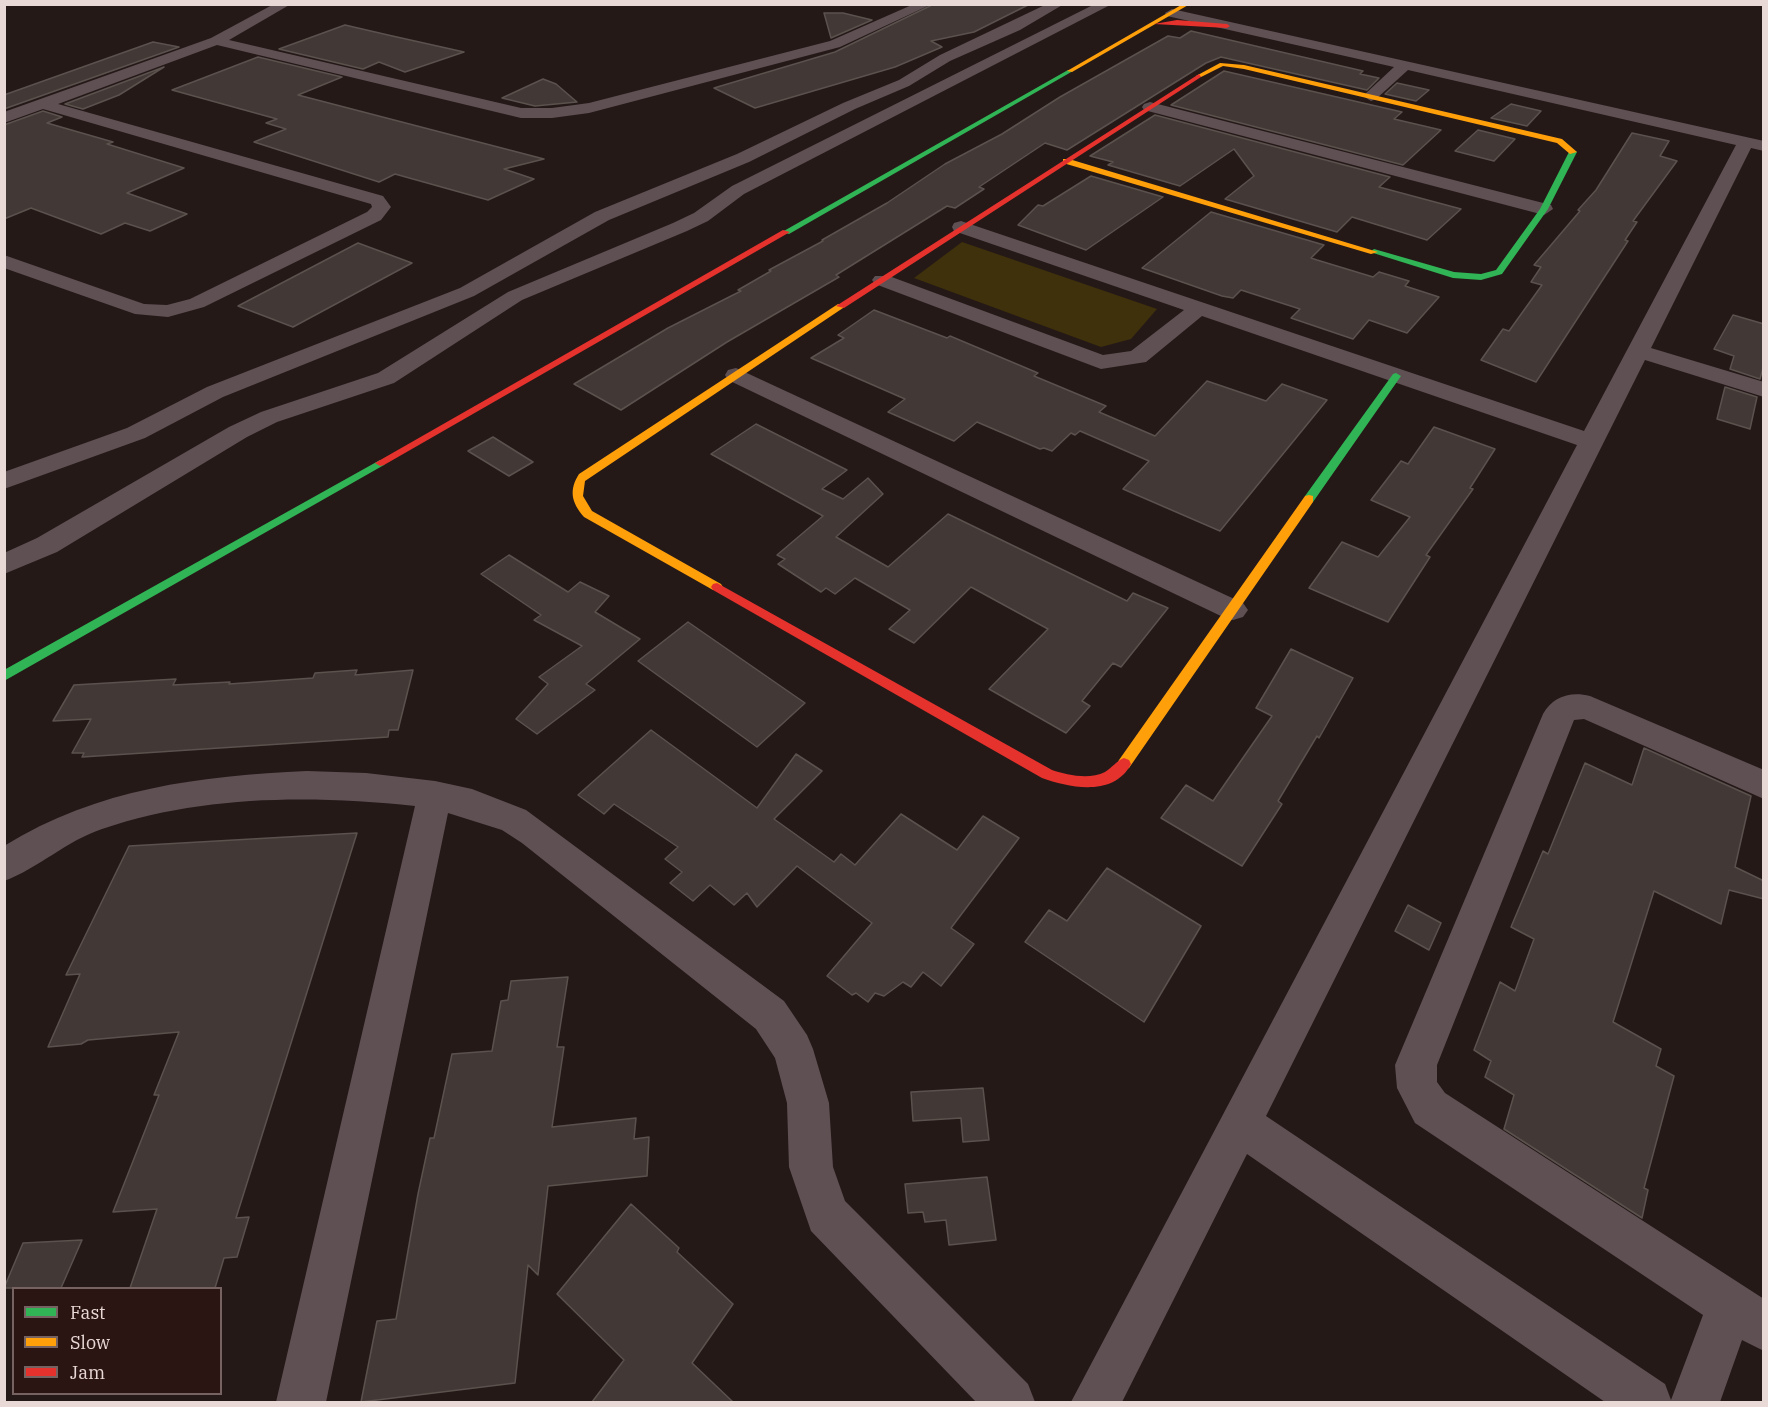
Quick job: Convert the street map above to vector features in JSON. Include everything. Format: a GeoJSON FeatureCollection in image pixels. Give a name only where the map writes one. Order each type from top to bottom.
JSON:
{"type":"FeatureCollection","features":[{"type":"Feature","properties":{"kind":"street"},"geometry":{"type":"LineString","coordinates":[[4,118],[216,41],[285,4]]}},
{"type":"Feature","properties":{"kind":"street"},"geometry":{"type":"LineString","coordinates":[[216,41],[521,112],[552,113],[589,108],[835,44],[926,4]]}},
{"type":"Feature","properties":{"kind":"street"},"geometry":{"type":"LineString","coordinates":[[4,481],[136,433],[215,392],[450,300],[602,216],[743,158],[849,106],[904,83],[974,44],[1015,27],[1058,4]]}},
{"type":"Feature","properties":{"kind":"street"},"geometry":{"type":"LineString","coordinates":[[4,565],[47,545],[238,432],[270,417],[386,378],[515,296],[701,217],[728,195],[1106,4]]}},
{"type":"Feature","properties":{"kind":"street"},"geometry":{"type":"LineString","coordinates":[[4,676],[1188,4]]}},
{"type":"Feature","properties":{"kind":"street"},"geometry":{"type":"LineString","coordinates":[[1199,4],[1197,10],[1200,15],[1227,26]]}},
{"type":"Feature","properties":{"kind":"street"},"geometry":{"type":"LineString","coordinates":[[1096,1402],[1241,1125],[1638,351],[1755,144],[1172,13]]}},
{"type":"Feature","properties":{"kind":"street"},"geometry":{"type":"LineString","coordinates":[[1153,24],[1177,22],[1227,26]]}},
{"type":"Feature","properties":{"kind":"street"},"geometry":{"type":"LineString","coordinates":[[974,44],[1008,54]]}},
{"type":"Feature","properties":{"kind":"street"},"geometry":{"type":"LineString","coordinates":[[1066,161],[1467,277],[1499,272],[1544,209],[1574,151],[1569,146],[1371,96],[1222,64],[1212,68],[961,227],[584,476],[576,485],[574,496],[579,505],[588,514],[1047,774],[1067,782],[1087,785],[1118,772],[1396,376]]}},
{"type":"Feature","properties":{"kind":"street"},"geometry":{"type":"LineString","coordinates":[[1371,96],[1404,66]]}},
{"type":"Feature","properties":{"kind":"street"},"geometry":{"type":"LineString","coordinates":[[4,261],[142,310],[168,311],[197,303],[374,216],[382,207],[377,200],[41,104]]}},
{"type":"Feature","properties":{"kind":"street"},"geometry":{"type":"LineString","coordinates":[[1150,107],[1544,209]]}},
{"type":"Feature","properties":{"kind":"street"},"geometry":{"type":"LineString","coordinates":[[743,158],[778,170]]}},
{"type":"Feature","properties":{"kind":"street"},"geometry":{"type":"LineString","coordinates":[[961,227],[1591,442]]}},
{"type":"Feature","properties":{"kind":"street"},"geometry":{"type":"LineString","coordinates":[[882,280],[1101,362],[1126,361],[1138,357],[1198,309]]}},
{"type":"Feature","properties":{"kind":"street"},"geometry":{"type":"LineString","coordinates":[[1638,351],[1764,390]]}},
{"type":"Feature","properties":{"kind":"street"},"geometry":{"type":"LineString","coordinates":[[736,375],[1233,610]]}},
{"type":"Feature","properties":{"kind":"street"},"geometry":{"type":"LineString","coordinates":[[1695,1402],[1747,1317],[1430,1108],[1416,1087],[1414,1075],[1416,1065],[1559,714],[1564,709],[1571,706],[1590,708],[1764,785]]}},
{"type":"Feature","properties":{"kind":"street"},"geometry":{"type":"LineString","coordinates":[[4,865],[38,843],[96,816],[167,797],[263,786],[370,786],[435,795],[515,821],[770,1015],[793,1049],[808,1103],[811,1167],[827,1215],[1010,1402]]}},
{"type":"Feature","properties":{"kind":"street"},"geometry":{"type":"LineString","coordinates":[[301,1402],[435,795]]}},
{"type":"Feature","properties":{"kind":"street"},"geometry":{"type":"LineString","coordinates":[[1241,1125],[1647,1402]]}},
{"type":"Feature","properties":{"kind":"shaded area"},"geometry":{"type":"Polygon","coordinates":[[[962,242],[1157,309],[1131,339],[1101,347],[914,278],[962,242]]]}},
{"type":"Feature","properties":{"kind":"building"},"geometry":{"type":"Polygon","coordinates":[[[934,4],[1030,4],[974,32],[931,41],[942,47],[895,67],[755,108],[714,88],[835,52],[934,4]]]}},
{"type":"Feature","properties":{"kind":"building"},"geometry":{"type":"Polygon","coordinates":[[[824,13],[843,13],[872,20],[831,38],[824,13]]]}},
{"type":"Feature","properties":{"kind":"building"},"geometry":{"type":"Polygon","coordinates":[[[345,25],[464,52],[405,72],[379,62],[363,69],[279,49],[345,25]]]}},
{"type":"Feature","properties":{"kind":"building"},"geometry":{"type":"Polygon","coordinates":[[[1191,31],[1363,71],[1360,74],[1379,78],[1367,90],[1221,57],[1206,63],[1067,150],[1045,143],[979,187],[984,189],[955,208],[947,206],[836,275],[839,277],[727,342],[621,410],[574,384],[668,328],[741,291],[738,290],[771,271],[769,270],[887,203],[945,164],[1002,134],[1060,97],[1168,36],[1180,38],[1191,31]]]}},
{"type":"Feature","properties":{"kind":"building"},"geometry":{"type":"Polygon","coordinates":[[[153,42],[179,47],[4,109],[4,95],[153,42]]]}},
{"type":"Feature","properties":{"kind":"building"},"geometry":{"type":"Polygon","coordinates":[[[258,57],[342,77],[298,95],[544,159],[504,169],[534,179],[488,200],[395,174],[379,182],[254,142],[286,129],[266,123],[277,119],[172,90],[258,57]]]}},
{"type":"Feature","properties":{"kind":"building"},"geometry":{"type":"Polygon","coordinates":[[[164,67],[119,95],[83,109],[65,104],[164,67]]]}},
{"type":"Feature","properties":{"kind":"building"},"geometry":{"type":"Polygon","coordinates":[[[1224,71],[1402,112],[1394,119],[1441,130],[1403,165],[1171,105],[1224,71]]]}},
{"type":"Feature","properties":{"kind":"building"},"geometry":{"type":"Polygon","coordinates":[[[543,79],[556,84],[577,102],[535,106],[502,98],[543,79]]]}},
{"type":"Feature","properties":{"kind":"building"},"geometry":{"type":"Polygon","coordinates":[[[1397,83],[1429,90],[1416,101],[1385,94],[1397,83]]]}},
{"type":"Feature","properties":{"kind":"building"},"geometry":{"type":"Polygon","coordinates":[[[1511,104],[1541,111],[1527,126],[1491,118],[1511,104]]]}},
{"type":"Feature","properties":{"kind":"building"},"geometry":{"type":"Polygon","coordinates":[[[43,111],[62,117],[47,123],[113,142],[107,144],[184,168],[127,193],[187,214],[150,231],[125,223],[101,234],[31,208],[4,219],[4,125],[43,111]]]}},
{"type":"Feature","properties":{"kind":"building"},"geometry":{"type":"Polygon","coordinates":[[[1155,115],[1390,177],[1379,187],[1461,209],[1427,240],[1352,217],[1337,232],[1225,199],[1254,176],[1234,149],[1180,186],[1108,165],[1113,162],[1090,156],[1155,115]]]}},
{"type":"Feature","properties":{"kind":"building"},"geometry":{"type":"Polygon","coordinates":[[[1478,130],[1515,139],[1494,161],[1455,151],[1478,130]]]}},
{"type":"Feature","properties":{"kind":"building"},"geometry":{"type":"Polygon","coordinates":[[[1632,133],[1669,141],[1660,156],[1677,161],[1633,221],[1637,222],[1625,240],[1628,241],[1536,382],[1481,360],[1503,329],[1509,331],[1542,285],[1531,282],[1541,267],[1534,265],[1596,190],[1632,133]]]}},
{"type":"Feature","properties":{"kind":"building"},"geometry":{"type":"Polygon","coordinates":[[[1091,176],[1163,197],[1086,250],[1018,225],[1038,205],[1043,206],[1091,176]]]}},
{"type":"Feature","properties":{"kind":"building"},"geometry":{"type":"Polygon","coordinates":[[[1211,212],[1324,245],[1311,258],[1373,277],[1379,272],[1409,281],[1405,286],[1439,297],[1407,333],[1369,320],[1353,339],[1291,318],[1300,309],[1241,290],[1233,298],[1222,296],[1142,268],[1211,212]]]}},
{"type":"Feature","properties":{"kind":"building"},"geometry":{"type":"Polygon","coordinates":[[[358,243],[412,263],[293,327],[238,306],[358,243]]]}},
{"type":"Feature","properties":{"kind":"building"},"geometry":{"type":"Polygon","coordinates":[[[874,310],[947,338],[950,336],[1038,373],[1034,376],[1106,406],[1099,412],[1155,436],[1207,381],[1266,401],[1282,384],[1327,400],[1220,531],[1123,489],[1149,461],[1080,431],[1075,435],[1071,433],[1052,451],[1040,449],[977,422],[954,441],[888,412],[905,399],[811,358],[844,338],[838,335],[874,310]]]}},
{"type":"Feature","properties":{"kind":"building"},"geometry":{"type":"Polygon","coordinates":[[[1733,315],[1764,324],[1764,364],[1760,379],[1730,369],[1734,356],[1714,349],[1733,315]]]}},
{"type":"Feature","properties":{"kind":"building"},"geometry":{"type":"Polygon","coordinates":[[[1725,387],[1757,397],[1750,429],[1717,419],[1725,387]]]}},
{"type":"Feature","properties":{"kind":"building"},"geometry":{"type":"Polygon","coordinates":[[[756,424],[847,470],[822,489],[843,499],[868,478],[883,494],[836,537],[888,567],[948,514],[1127,601],[1133,593],[1168,608],[1121,667],[1113,663],[1082,701],[1090,706],[1066,733],[989,689],[1048,629],[971,587],[914,643],[889,629],[910,610],[855,578],[835,594],[826,588],[821,592],[778,564],[785,559],[777,555],[823,516],[711,454],[756,424]]]}},
{"type":"Feature","properties":{"kind":"building"},"geometry":{"type":"Polygon","coordinates":[[[1434,427],[1495,449],[1470,488],[1473,489],[1426,555],[1430,557],[1388,622],[1309,588],[1342,542],[1378,557],[1410,517],[1371,500],[1401,461],[1408,464],[1434,427]]]}},
{"type":"Feature","properties":{"kind":"building"},"geometry":{"type":"Polygon","coordinates":[[[493,437],[533,462],[509,476],[468,451],[493,437]]]}},
{"type":"Feature","properties":{"kind":"building"},"geometry":{"type":"Polygon","coordinates":[[[509,555],[568,592],[580,582],[609,596],[595,612],[640,639],[586,684],[595,690],[537,734],[516,719],[548,684],[539,677],[582,646],[534,620],[541,615],[481,574],[509,555]]]}},
{"type":"Feature","properties":{"kind":"building"},"geometry":{"type":"Polygon","coordinates":[[[688,622],[805,703],[757,747],[638,661],[688,622]]]}},
{"type":"Feature","properties":{"kind":"building"},"geometry":{"type":"Polygon","coordinates":[[[1291,649],[1353,678],[1319,738],[1317,736],[1278,801],[1282,804],[1242,866],[1161,818],[1186,785],[1213,801],[1272,716],[1256,708],[1291,649]]]}},
{"type":"Feature","properties":{"kind":"building"},"geometry":{"type":"Polygon","coordinates":[[[357,670],[355,675],[413,670],[398,730],[389,730],[388,737],[82,757],[84,753],[72,753],[91,719],[53,721],[74,685],[176,679],[173,685],[230,682],[229,684],[313,678],[315,673],[357,670]]]}},
{"type":"Feature","properties":{"kind":"building"},"geometry":{"type":"Polygon","coordinates":[[[651,730],[757,808],[796,754],[822,771],[774,819],[834,862],[841,854],[855,865],[901,814],[957,850],[983,816],[1019,838],[951,928],[974,944],[941,986],[923,972],[911,987],[903,982],[884,996],[875,993],[868,1002],[856,993],[852,995],[827,976],[872,923],[797,866],[757,907],[747,893],[734,905],[710,885],[693,901],[670,883],[682,872],[665,859],[678,847],[614,804],[604,814],[578,795],[651,730]]]}},
{"type":"Feature","properties":{"kind":"building"},"geometry":{"type":"Polygon","coordinates":[[[1644,748],[1751,796],[1735,867],[1764,881],[1764,899],[1729,890],[1721,924],[1654,891],[1613,1022],[1661,1049],[1656,1066],[1674,1076],[1644,1188],[1648,1190],[1642,1218],[1504,1129],[1514,1095],[1485,1077],[1491,1061],[1474,1050],[1500,982],[1515,991],[1534,939],[1511,927],[1543,851],[1548,854],[1585,763],[1632,785],[1644,748]]]}},
{"type":"Feature","properties":{"kind":"building"},"geometry":{"type":"Polygon","coordinates":[[[357,833],[236,1218],[249,1217],[237,1257],[224,1258],[215,1287],[130,1287],[157,1209],[113,1212],[159,1095],[154,1095],[179,1032],[88,1040],[81,1044],[48,1047],[80,974],[66,975],[129,846],[357,833]]]}},
{"type":"Feature","properties":{"kind":"building"},"geometry":{"type":"Polygon","coordinates":[[[1107,868],[1201,926],[1144,1022],[1025,942],[1049,910],[1067,921],[1107,868]]]}},
{"type":"Feature","properties":{"kind":"building"},"geometry":{"type":"Polygon","coordinates":[[[1408,905],[1441,923],[1429,950],[1395,931],[1408,905]]]}},
{"type":"Feature","properties":{"kind":"building"},"geometry":{"type":"Polygon","coordinates":[[[568,977],[557,1047],[564,1047],[552,1127],[636,1118],[634,1139],[649,1137],[647,1176],[548,1186],[538,1275],[528,1265],[515,1383],[361,1402],[377,1321],[396,1319],[418,1194],[430,1138],[434,1138],[452,1054],[492,1051],[501,1001],[508,1000],[511,981],[568,977]]]}},
{"type":"Feature","properties":{"kind":"building"},"geometry":{"type":"Polygon","coordinates":[[[983,1088],[989,1140],[963,1142],[961,1118],[913,1121],[911,1092],[983,1088]]]}},
{"type":"Feature","properties":{"kind":"building"},"geometry":{"type":"Polygon","coordinates":[[[987,1177],[996,1240],[949,1245],[946,1220],[925,1222],[923,1212],[908,1213],[905,1184],[987,1177]]]}},
{"type":"Feature","properties":{"kind":"building"},"geometry":{"type":"Polygon","coordinates":[[[631,1204],[679,1248],[677,1252],[733,1304],[692,1363],[733,1402],[592,1402],[624,1360],[557,1294],[631,1204]]]}},
{"type":"Feature","properties":{"kind":"building"},"geometry":{"type":"Polygon","coordinates":[[[82,1240],[61,1287],[4,1288],[23,1243],[82,1240]]]}},
{"type":"Feature","properties":{"kind":"traffic: fast"},"geometry":{"type":"LineString","coordinates":[[786,232],[1070,71]]}},
{"type":"Feature","properties":{"kind":"traffic: fast"},"geometry":{"type":"LineString","coordinates":[[1374,252],[1453,275],[1481,277],[1499,272],[1544,209],[1573,152]]}},
{"type":"Feature","properties":{"kind":"traffic: fast"},"geometry":{"type":"LineString","coordinates":[[1309,499],[1396,376]]}},
{"type":"Feature","properties":{"kind":"traffic: fast"},"geometry":{"type":"LineString","coordinates":[[4,676],[380,463]]}},
{"type":"Feature","properties":{"kind":"traffic: slow"},"geometry":{"type":"LineString","coordinates":[[1070,71],[1188,4]]}},
{"type":"Feature","properties":{"kind":"traffic: slow"},"geometry":{"type":"LineString","coordinates":[[1199,76],[1222,64],[1244,67],[1559,141],[1573,152]]}},
{"type":"Feature","properties":{"kind":"traffic: slow"},"geometry":{"type":"LineString","coordinates":[[1066,161],[1374,252]]}},
{"type":"Feature","properties":{"kind":"traffic: slow"},"geometry":{"type":"LineString","coordinates":[[717,587],[588,514],[577,496],[580,481],[583,476],[841,306]]}},
{"type":"Feature","properties":{"kind":"traffic: slow"},"geometry":{"type":"LineString","coordinates":[[1124,764],[1309,499]]}},
{"type":"Feature","properties":{"kind":"traffic: jam"},"geometry":{"type":"LineString","coordinates":[[1157,24],[1177,22],[1227,26]]}},
{"type":"Feature","properties":{"kind":"traffic: jam"},"geometry":{"type":"LineString","coordinates":[[841,306],[1199,76]]}},
{"type":"Feature","properties":{"kind":"traffic: jam"},"geometry":{"type":"LineString","coordinates":[[380,463],[786,232]]}},
{"type":"Feature","properties":{"kind":"traffic: jam"},"geometry":{"type":"LineString","coordinates":[[717,587],[1047,774],[1078,782],[1098,781],[1108,778],[1124,764]]}}]}
